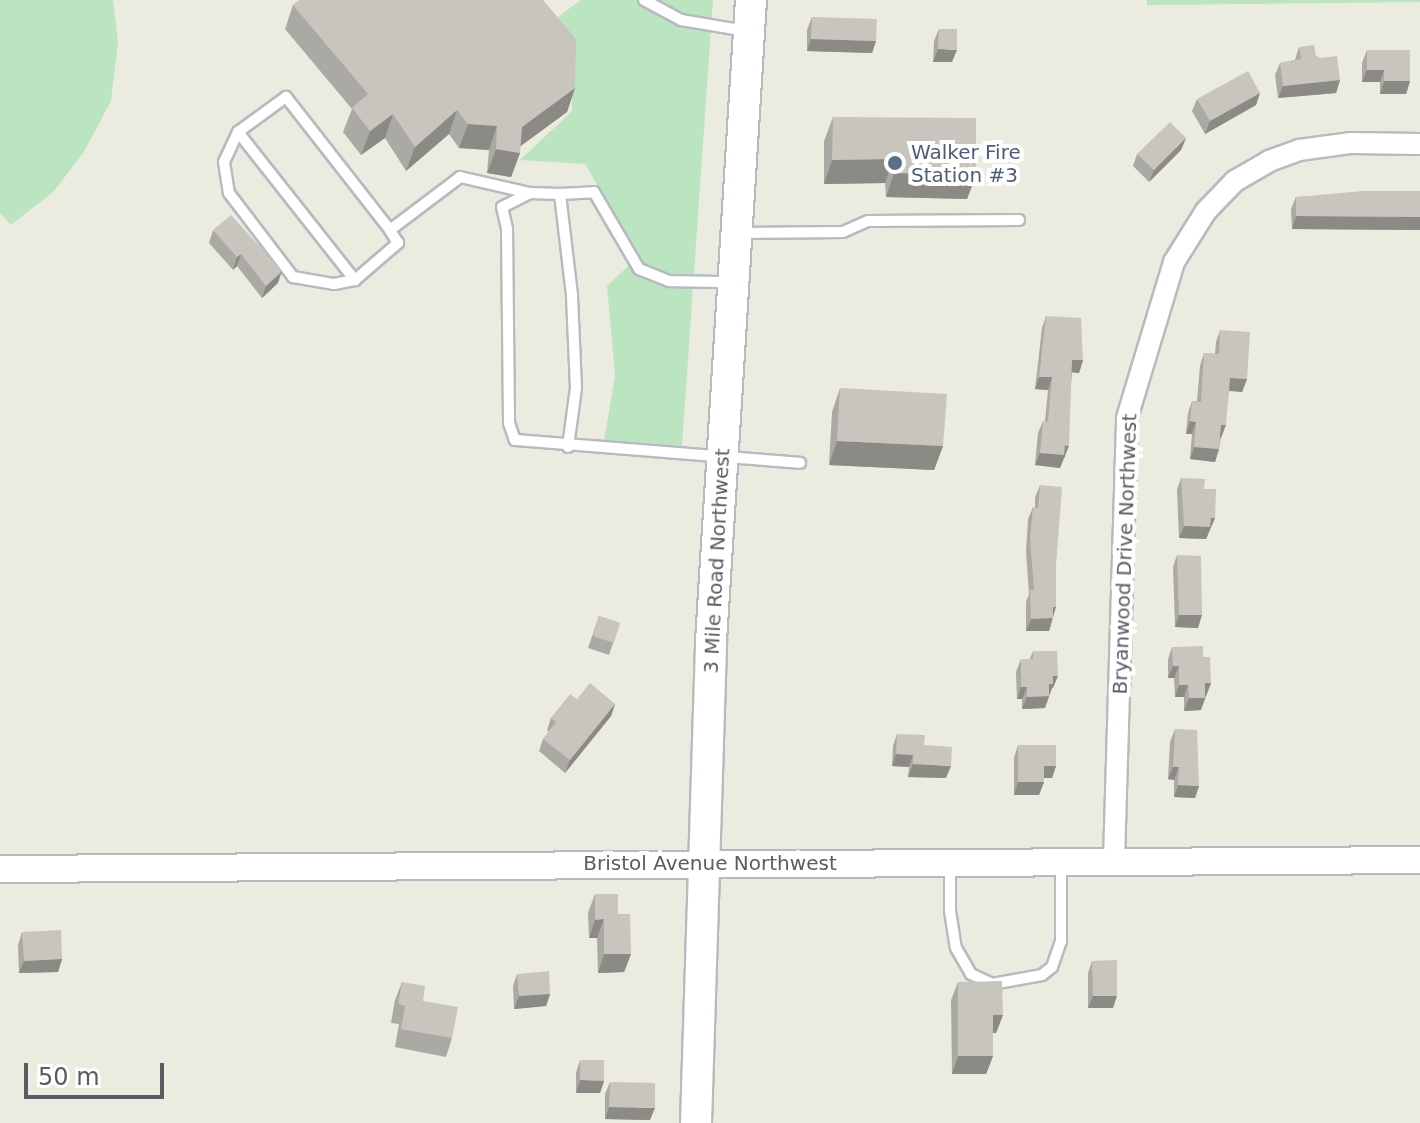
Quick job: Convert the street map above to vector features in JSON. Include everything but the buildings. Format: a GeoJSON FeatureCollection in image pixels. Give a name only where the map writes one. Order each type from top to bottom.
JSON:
{"type":"FeatureCollection","features":[{"type":"Feature","properties":{"kind":"main road","name":"3 Mile Road Northwest"},"geometry":{"type":"LineString","coordinates":[[696,1123],[711,641],[751,0]]}},
{"type":"Feature","properties":{"kind":"street","name":"Bryanwood Drive Northwest"},"geometry":{"type":"LineString","coordinates":[[1114,860],[1127,418],[1174,262],[1206,211],[1235,181],[1269,161],[1299,150],[1350,143],[1420,144]]}},
{"type":"Feature","properties":{"kind":"street","name":"Bristol Avenue Northwest"},"geometry":{"type":"LineString","coordinates":[[0,869],[1420,860]]}},
{"type":"Feature","properties":{"kind":"lane"},"geometry":{"type":"LineString","coordinates":[[644,0],[681,20],[749,32]]}},
{"type":"Feature","properties":{"kind":"lane"},"geometry":{"type":"LineString","coordinates":[[286,97],[398,243],[355,280],[334,284],[293,277],[229,193],[224,162],[238,132],[286,97]]}},
{"type":"Feature","properties":{"kind":"lane"},"geometry":{"type":"LineString","coordinates":[[238,132],[355,280]]}},
{"type":"Feature","properties":{"kind":"lane"},"geometry":{"type":"LineString","coordinates":[[390,230],[460,177],[530,193],[594,192],[639,269],[669,281],[733,282]]}},
{"type":"Feature","properties":{"kind":"lane"},"geometry":{"type":"LineString","coordinates":[[530,193],[502,207],[507,229],[509,423],[515,440],[568,447],[800,463]]}},
{"type":"Feature","properties":{"kind":"lane"},"geometry":{"type":"LineString","coordinates":[[560,194],[572,295],[576,388],[568,447]]}},
{"type":"Feature","properties":{"kind":"lane"},"geometry":{"type":"LineString","coordinates":[[737,233],[843,232],[868,221],[1019,220]]}},
{"type":"Feature","properties":{"kind":"lane"},"geometry":{"type":"LineString","coordinates":[[950,861],[956,948],[971,974],[992,984],[1042,975],[1052,967],[1061,941],[1061,860]]}},
{"type":"Feature","properties":{"kind":"green space"},"geometry":{"type":"Polygon","coordinates":[[[0,0],[113,0],[118,42],[111,101],[84,152],[54,191],[11,225],[0,213],[0,0]]]}},
{"type":"Feature","properties":{"kind":"green space"},"geometry":{"type":"Polygon","coordinates":[[[581,0],[713,0],[682,446],[604,441],[615,376],[607,286],[639,256],[585,164],[520,160],[572,111],[572,63],[543,28],[581,0]]]}},
{"type":"Feature","properties":{"kind":"green space"},"geometry":{"type":"Polygon","coordinates":[[[1147,0],[1420,0],[1420,2],[1147,5],[1147,0]]]}},
{"type":"Feature","properties":{"kind":"place","name":"Walker Fire Station #3"},"geometry":{"type":"Point","coordinates":[895,163]}}]}
